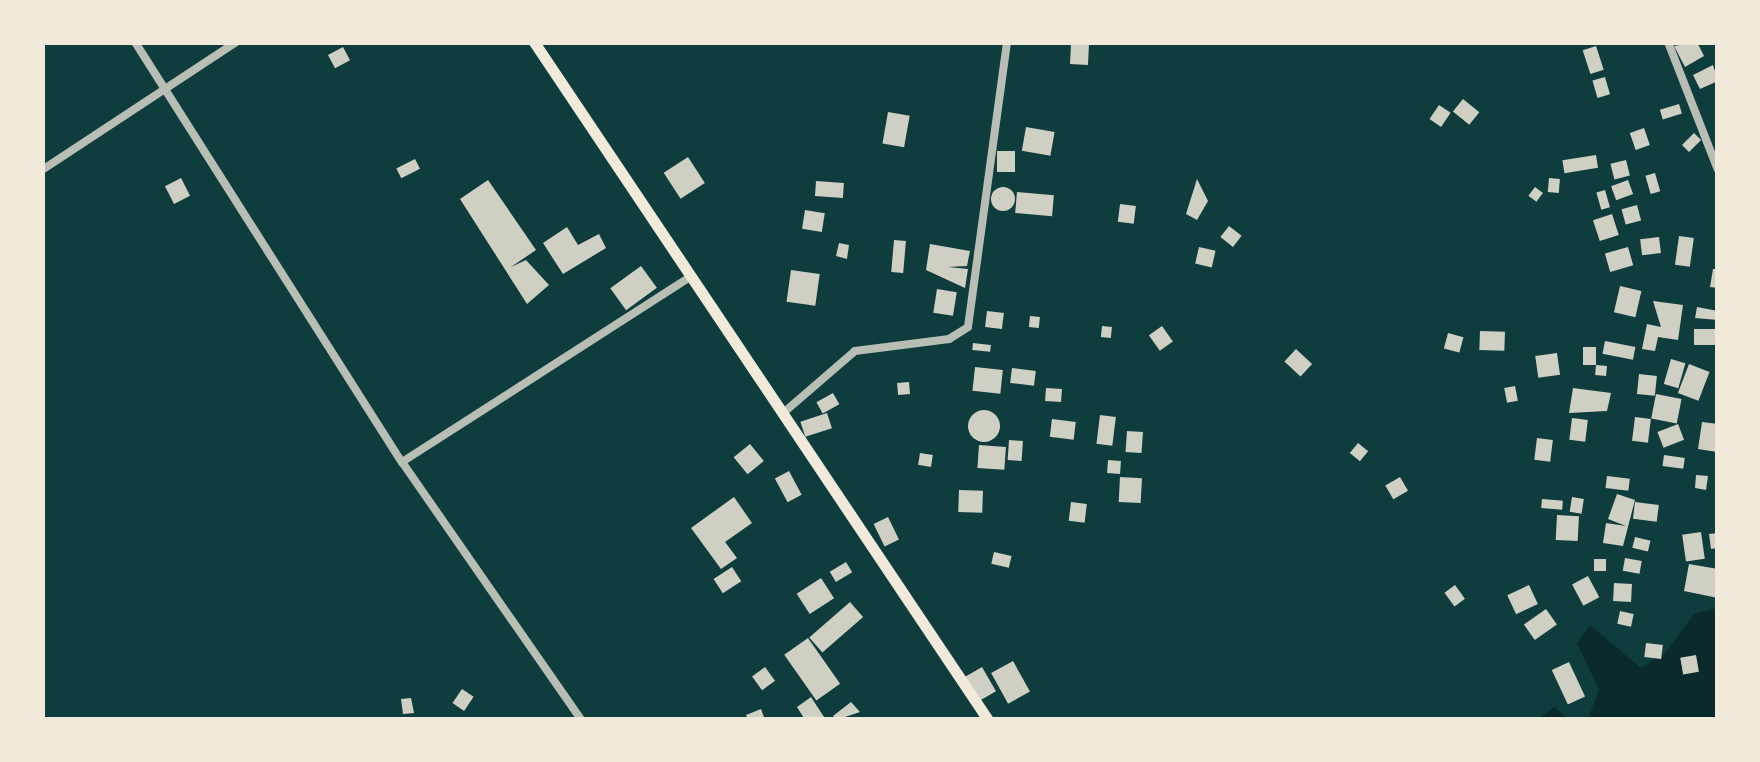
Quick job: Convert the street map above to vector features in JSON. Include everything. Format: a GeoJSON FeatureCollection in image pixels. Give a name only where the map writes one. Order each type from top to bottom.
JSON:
{"type":"FeatureCollection","features":[{"type":"Feature","properties":{"kind":"main road"},"geometry":{"type":"LineString","coordinates":[[534,42],[988,720]]}},
{"type":"Feature","properties":{"kind":"street"},"geometry":{"type":"LineString","coordinates":[[136,42],[402,462],[581,720]]}},
{"type":"Feature","properties":{"kind":"street"},"geometry":{"type":"LineString","coordinates":[[42,170],[167,92],[236,42]]}},
{"type":"Feature","properties":{"kind":"street"},"geometry":{"type":"LineString","coordinates":[[782,414],[855,350],[949,339],[968,326],[1007,42]]}},
{"type":"Feature","properties":{"kind":"street"},"geometry":{"type":"LineString","coordinates":[[1668,42],[1718,170]]}},
{"type":"Feature","properties":{"kind":"street"},"geometry":{"type":"LineString","coordinates":[[402,462],[690,278]]}},
{"type":"Feature","properties":{"kind":"water"},"geometry":{"type":"Polygon","coordinates":[[[1717,608],[1717,719],[1537,720],[1554,707],[1568,719],[1589,716],[1599,690],[1577,643],[1590,625],[1641,668],[1665,653],[1694,614],[1717,608]]]}},
{"type":"Feature","properties":{"kind":"building"},"geometry":{"type":"Polygon","coordinates":[[[1697,42],[1704,56],[1685,67],[1674,46],[1697,42]]]}},
{"type":"Feature","properties":{"kind":"building"},"geometry":{"type":"Polygon","coordinates":[[[1071,44],[1089,45],[1088,65],[1070,64],[1071,44]]]}},
{"type":"Feature","properties":{"kind":"building"},"geometry":{"type":"Polygon","coordinates":[[[1596,46],[1604,70],[1590,74],[1583,50],[1596,46]]]}},
{"type":"Feature","properties":{"kind":"building"},"geometry":{"type":"Polygon","coordinates":[[[343,47],[350,60],[335,68],[328,55],[343,47]]]}},
{"type":"Feature","properties":{"kind":"building"},"geometry":{"type":"Polygon","coordinates":[[[1713,65],[1718,81],[1700,89],[1693,75],[1713,65]]]}},
{"type":"Feature","properties":{"kind":"building"},"geometry":{"type":"Polygon","coordinates":[[[1605,77],[1610,94],[1597,98],[1593,81],[1605,77]]]}},
{"type":"Feature","properties":{"kind":"building"},"geometry":{"type":"Polygon","coordinates":[[[1463,99],[1479,112],[1469,125],[1453,111],[1463,99]]]}},
{"type":"Feature","properties":{"kind":"building"},"geometry":{"type":"Polygon","coordinates":[[[1679,104],[1682,114],[1663,119],[1660,110],[1679,104]]]}},
{"type":"Feature","properties":{"kind":"building"},"geometry":{"type":"Polygon","coordinates":[[[1439,105],[1451,113],[1441,127],[1429,119],[1439,105]]]}},
{"type":"Feature","properties":{"kind":"building"},"geometry":{"type":"Polygon","coordinates":[[[888,112],[910,116],[904,147],[882,144],[888,112]]]}},
{"type":"Feature","properties":{"kind":"building"},"geometry":{"type":"Polygon","coordinates":[[[1026,127],[1055,132],[1050,156],[1022,151],[1026,127]]]}},
{"type":"Feature","properties":{"kind":"building"},"geometry":{"type":"Polygon","coordinates":[[[1644,128],[1650,145],[1636,150],[1630,133],[1644,128]]]}},
{"type":"Feature","properties":{"kind":"building"},"geometry":{"type":"Polygon","coordinates":[[[1694,133],[1701,140],[1689,152],[1682,145],[1694,133]]]}},
{"type":"Feature","properties":{"kind":"building"},"geometry":{"type":"Polygon","coordinates":[[[997,151],[1015,151],[1015,172],[997,172],[997,151]]]}},
{"type":"Feature","properties":{"kind":"building"},"geometry":{"type":"Polygon","coordinates":[[[1596,155],[1598,168],[1564,173],[1562,160],[1596,155]]]}},
{"type":"Feature","properties":{"kind":"building"},"geometry":{"type":"Polygon","coordinates":[[[688,157],[705,183],[681,199],[664,173],[688,157]]]}},
{"type":"Feature","properties":{"kind":"building"},"geometry":{"type":"Polygon","coordinates":[[[415,159],[420,169],[401,178],[396,169],[415,159]]]}},
{"type":"Feature","properties":{"kind":"building"},"geometry":{"type":"Polygon","coordinates":[[[1626,160],[1630,176],[1614,179],[1610,164],[1626,160]]]}},
{"type":"Feature","properties":{"kind":"building"},"geometry":{"type":"Polygon","coordinates":[[[1655,173],[1660,191],[1651,194],[1645,176],[1655,173]]]}},
{"type":"Feature","properties":{"kind":"building"},"geometry":{"type":"Polygon","coordinates":[[[181,178],[190,196],[174,204],[165,186],[181,178]]]}},
{"type":"Feature","properties":{"kind":"building"},"geometry":{"type":"Polygon","coordinates":[[[1549,178],[1560,179],[1559,193],[1548,192],[1549,178]]]}},
{"type":"Feature","properties":{"kind":"building"},"geometry":{"type":"Polygon","coordinates":[[[1197,179],[1208,201],[1197,220],[1186,214],[1197,179]]]}},
{"type":"Feature","properties":{"kind":"building"},"geometry":{"type":"Polygon","coordinates":[[[488,180],[536,250],[511,267],[526,260],[549,285],[527,304],[460,199],[488,180]]]}},
{"type":"Feature","properties":{"kind":"building"},"geometry":{"type":"Polygon","coordinates":[[[1628,180],[1633,194],[1616,200],[1611,186],[1628,180]]]}},
{"type":"Feature","properties":{"kind":"building"},"geometry":{"type":"Polygon","coordinates":[[[816,181],[844,183],[843,198],[815,196],[816,181]]]}},
{"type":"Feature","properties":{"kind":"building"},"geometry":{"type":"Polygon","coordinates":[[[1003,187],[1015,199],[1003,211],[991,199],[1003,187]]]}},
{"type":"Feature","properties":{"kind":"building"},"geometry":{"type":"Polygon","coordinates":[[[1535,187],[1543,193],[1536,202],[1528,196],[1535,187]]]}},
{"type":"Feature","properties":{"kind":"building"},"geometry":{"type":"Polygon","coordinates":[[[1605,190],[1610,207],[1601,210],[1596,192],[1605,190]]]}},
{"type":"Feature","properties":{"kind":"building"},"geometry":{"type":"Polygon","coordinates":[[[1017,192],[1054,195],[1052,216],[1015,213],[1017,192]]]}},
{"type":"Feature","properties":{"kind":"building"},"geometry":{"type":"Polygon","coordinates":[[[1120,204],[1136,206],[1134,224],[1118,222],[1120,204]]]}},
{"type":"Feature","properties":{"kind":"building"},"geometry":{"type":"Polygon","coordinates":[[[1637,205],[1641,220],[1626,225],[1622,209],[1637,205]]]}},
{"type":"Feature","properties":{"kind":"building"},"geometry":{"type":"Polygon","coordinates":[[[805,210],[825,213],[822,232],[802,229],[805,210]]]}},
{"type":"Feature","properties":{"kind":"building"},"geometry":{"type":"Polygon","coordinates":[[[1612,214],[1619,235],[1600,241],[1593,220],[1612,214]]]}},
{"type":"Feature","properties":{"kind":"building"},"geometry":{"type":"Polygon","coordinates":[[[1229,226],[1242,236],[1233,247],[1220,237],[1229,226]]]}},
{"type":"Feature","properties":{"kind":"building"},"geometry":{"type":"Polygon","coordinates":[[[567,227],[578,245],[599,234],[606,248],[563,274],[543,243],[567,227]]]}},
{"type":"Feature","properties":{"kind":"building"},"geometry":{"type":"Polygon","coordinates":[[[1679,236],[1694,238],[1690,267],[1675,265],[1679,236]]]}},
{"type":"Feature","properties":{"kind":"building"},"geometry":{"type":"Polygon","coordinates":[[[1659,237],[1661,253],[1642,255],[1640,239],[1659,237]]]}},
{"type":"Feature","properties":{"kind":"building"},"geometry":{"type":"Polygon","coordinates":[[[894,240],[906,241],[903,273],[891,272],[894,240]]]}},
{"type":"Feature","properties":{"kind":"building"},"geometry":{"type":"Polygon","coordinates":[[[839,243],[849,245],[847,259],[836,256],[839,243]]]}},
{"type":"Feature","properties":{"kind":"building"},"geometry":{"type":"Polygon","coordinates":[[[930,244],[970,251],[967,266],[948,267],[968,269],[965,288],[926,270],[930,244]]]}},
{"type":"Feature","properties":{"kind":"building"},"geometry":{"type":"Polygon","coordinates":[[[1199,247],[1216,251],[1212,267],[1195,264],[1199,247]]]}},
{"type":"Feature","properties":{"kind":"building"},"geometry":{"type":"Polygon","coordinates":[[[1628,247],[1633,265],[1610,272],[1605,254],[1628,247]]]}},
{"type":"Feature","properties":{"kind":"building"},"geometry":{"type":"Polygon","coordinates":[[[641,266],[657,288],[626,310],[610,288],[641,266]]]}},
{"type":"Feature","properties":{"kind":"building"},"geometry":{"type":"Polygon","coordinates":[[[1713,269],[1718,269],[1718,288],[1710,287],[1713,269]]]}},
{"type":"Feature","properties":{"kind":"building"},"geometry":{"type":"Polygon","coordinates":[[[791,270],[820,274],[815,306],[787,302],[791,270]]]}},
{"type":"Feature","properties":{"kind":"building"},"geometry":{"type":"Polygon","coordinates":[[[1620,286],[1641,291],[1635,317],[1614,312],[1620,286]]]}},
{"type":"Feature","properties":{"kind":"building"},"geometry":{"type":"Polygon","coordinates":[[[937,289],[957,292],[953,316],[933,313],[937,289]]]}},
{"type":"Feature","properties":{"kind":"building"},"geometry":{"type":"Polygon","coordinates":[[[1653,301],[1683,305],[1678,340],[1658,337],[1655,351],[1642,349],[1647,324],[1661,327],[1653,301]]]}},
{"type":"Feature","properties":{"kind":"building"},"geometry":{"type":"Polygon","coordinates":[[[1697,307],[1718,311],[1718,320],[1695,318],[1697,307]]]}},
{"type":"Feature","properties":{"kind":"building"},"geometry":{"type":"Polygon","coordinates":[[[987,311],[1004,313],[1002,329],[985,327],[987,311]]]}},
{"type":"Feature","properties":{"kind":"building"},"geometry":{"type":"Polygon","coordinates":[[[1030,316],[1040,317],[1039,328],[1029,327],[1030,316]]]}},
{"type":"Feature","properties":{"kind":"building"},"geometry":{"type":"Polygon","coordinates":[[[1102,326],[1112,327],[1111,338],[1101,337],[1102,326]]]}},
{"type":"Feature","properties":{"kind":"building"},"geometry":{"type":"Polygon","coordinates":[[[1162,326],[1173,342],[1160,351],[1149,335],[1162,326]]]}},
{"type":"Feature","properties":{"kind":"building"},"geometry":{"type":"Polygon","coordinates":[[[1694,329],[1718,329],[1718,345],[1694,345],[1694,329]]]}},
{"type":"Feature","properties":{"kind":"building"},"geometry":{"type":"Polygon","coordinates":[[[1480,331],[1505,332],[1504,351],[1479,350],[1480,331]]]}},
{"type":"Feature","properties":{"kind":"building"},"geometry":{"type":"Polygon","coordinates":[[[1448,333],[1463,337],[1459,353],[1444,348],[1448,333]]]}},
{"type":"Feature","properties":{"kind":"building"},"geometry":{"type":"Polygon","coordinates":[[[1605,341],[1635,347],[1633,360],[1603,354],[1605,341]]]}},
{"type":"Feature","properties":{"kind":"building"},"geometry":{"type":"Polygon","coordinates":[[[973,343],[991,345],[990,352],[972,350],[973,343]]]}},
{"type":"Feature","properties":{"kind":"building"},"geometry":{"type":"Polygon","coordinates":[[[1583,347],[1596,347],[1596,365],[1583,365],[1583,347]]]}},
{"type":"Feature","properties":{"kind":"building"},"geometry":{"type":"Polygon","coordinates":[[[1296,349],[1312,364],[1300,376],[1284,361],[1296,349]]]}},
{"type":"Feature","properties":{"kind":"building"},"geometry":{"type":"Polygon","coordinates":[[[1557,353],[1560,375],[1538,378],[1535,356],[1557,353]]]}},
{"type":"Feature","properties":{"kind":"building"},"geometry":{"type":"Polygon","coordinates":[[[1671,359],[1685,363],[1678,388],[1664,384],[1671,359]]]}},
{"type":"Feature","properties":{"kind":"building"},"geometry":{"type":"Polygon","coordinates":[[[1689,364],[1710,372],[1698,401],[1678,393],[1689,364]]]}},
{"type":"Feature","properties":{"kind":"building"},"geometry":{"type":"Polygon","coordinates":[[[1596,365],[1607,366],[1606,376],[1595,375],[1596,365]]]}},
{"type":"Feature","properties":{"kind":"building"},"geometry":{"type":"Polygon","coordinates":[[[975,367],[1003,370],[1000,394],[972,391],[975,367]]]}},
{"type":"Feature","properties":{"kind":"building"},"geometry":{"type":"Polygon","coordinates":[[[1012,368],[1036,371],[1034,386],[1010,383],[1012,368]]]}},
{"type":"Feature","properties":{"kind":"building"},"geometry":{"type":"Polygon","coordinates":[[[1639,374],[1657,376],[1655,396],[1637,394],[1639,374]]]}},
{"type":"Feature","properties":{"kind":"building"},"geometry":{"type":"Polygon","coordinates":[[[909,382],[910,394],[898,395],[897,383],[909,382]]]}},
{"type":"Feature","properties":{"kind":"building"},"geometry":{"type":"Polygon","coordinates":[[[1515,386],[1518,401],[1507,403],[1504,388],[1515,386]]]}},
{"type":"Feature","properties":{"kind":"building"},"geometry":{"type":"Polygon","coordinates":[[[1046,388],[1062,389],[1061,402],[1045,401],[1046,388]]]}},
{"type":"Feature","properties":{"kind":"building"},"geometry":{"type":"Polygon","coordinates":[[[1573,388],[1611,393],[1607,411],[1569,413],[1573,388]]]}},
{"type":"Feature","properties":{"kind":"building"},"geometry":{"type":"Polygon","coordinates":[[[833,393],[839,404],[823,414],[816,402],[833,393]]]}},
{"type":"Feature","properties":{"kind":"building"},"geometry":{"type":"Polygon","coordinates":[[[1656,394],[1682,399],[1677,424],[1651,419],[1656,394]]]}},
{"type":"Feature","properties":{"kind":"building"},"geometry":{"type":"Polygon","coordinates":[[[984,410],[995,415],[1000,426],[995,437],[984,442],[973,437],[968,426],[973,415],[984,410]]]}},
{"type":"Feature","properties":{"kind":"building"},"geometry":{"type":"Polygon","coordinates":[[[827,413],[832,428],[805,437],[800,422],[827,413]]]}},
{"type":"Feature","properties":{"kind":"building"},"geometry":{"type":"Polygon","coordinates":[[[1100,415],[1116,417],[1112,446],[1096,444],[1100,415]]]}},
{"type":"Feature","properties":{"kind":"building"},"geometry":{"type":"Polygon","coordinates":[[[1635,417],[1651,419],[1648,443],[1632,441],[1635,417]]]}},
{"type":"Feature","properties":{"kind":"building"},"geometry":{"type":"Polygon","coordinates":[[[1572,418],[1588,420],[1585,442],[1569,440],[1572,418]]]}},
{"type":"Feature","properties":{"kind":"building"},"geometry":{"type":"Polygon","coordinates":[[[1052,419],[1076,422],[1074,440],[1050,437],[1052,419]]]}},
{"type":"Feature","properties":{"kind":"building"},"geometry":{"type":"Polygon","coordinates":[[[1702,422],[1718,424],[1717,452],[1698,449],[1702,422]]]}},
{"type":"Feature","properties":{"kind":"building"},"geometry":{"type":"Polygon","coordinates":[[[1678,424],[1684,440],[1664,448],[1657,432],[1678,424]]]}},
{"type":"Feature","properties":{"kind":"building"},"geometry":{"type":"Polygon","coordinates":[[[1127,431],[1143,432],[1141,453],[1126,452],[1127,431]]]}},
{"type":"Feature","properties":{"kind":"building"},"geometry":{"type":"Polygon","coordinates":[[[1537,438],[1553,440],[1550,462],[1534,460],[1537,438]]]}},
{"type":"Feature","properties":{"kind":"building"},"geometry":{"type":"Polygon","coordinates":[[[1009,440],[1023,441],[1022,461],[1008,460],[1009,440]]]}},
{"type":"Feature","properties":{"kind":"building"},"geometry":{"type":"Polygon","coordinates":[[[1358,443],[1368,451],[1360,461],[1350,453],[1358,443]]]}},
{"type":"Feature","properties":{"kind":"building"},"geometry":{"type":"Polygon","coordinates":[[[750,444],[764,461],[748,474],[734,457],[750,444]]]}},
{"type":"Feature","properties":{"kind":"building"},"geometry":{"type":"Polygon","coordinates":[[[979,445],[1006,447],[1004,470],[977,468],[979,445]]]}},
{"type":"Feature","properties":{"kind":"building"},"geometry":{"type":"Polygon","coordinates":[[[920,453],[933,455],[931,467],[918,465],[920,453]]]}},
{"type":"Feature","properties":{"kind":"building"},"geometry":{"type":"Polygon","coordinates":[[[1664,455],[1685,458],[1683,469],[1662,466],[1664,455]]]}},
{"type":"Feature","properties":{"kind":"building"},"geometry":{"type":"Polygon","coordinates":[[[1108,460],[1121,461],[1120,474],[1107,473],[1108,460]]]}},
{"type":"Feature","properties":{"kind":"building"},"geometry":{"type":"Polygon","coordinates":[[[789,471],[802,495],[788,502],[775,479],[789,471]]]}},
{"type":"Feature","properties":{"kind":"building"},"geometry":{"type":"Polygon","coordinates":[[[1696,475],[1708,476],[1706,490],[1695,488],[1696,475]]]}},
{"type":"Feature","properties":{"kind":"building"},"geometry":{"type":"Polygon","coordinates":[[[1607,476],[1630,479],[1628,491],[1606,488],[1607,476]]]}},
{"type":"Feature","properties":{"kind":"building"},"geometry":{"type":"Polygon","coordinates":[[[1120,477],[1142,478],[1141,503],[1119,502],[1120,477]]]}},
{"type":"Feature","properties":{"kind":"building"},"geometry":{"type":"Polygon","coordinates":[[[1400,477],[1408,491],[1393,499],[1385,486],[1400,477]]]}},
{"type":"Feature","properties":{"kind":"building"},"geometry":{"type":"Polygon","coordinates":[[[959,490],[983,491],[982,513],[958,512],[959,490]]]}},
{"type":"Feature","properties":{"kind":"building"},"geometry":{"type":"Polygon","coordinates":[[[1617,494],[1635,500],[1623,546],[1603,543],[1606,523],[1626,526],[1608,519],[1617,494]]]}},
{"type":"Feature","properties":{"kind":"building"},"geometry":{"type":"Polygon","coordinates":[[[734,497],[752,523],[725,542],[737,558],[721,569],[691,528],[734,497]]]}},
{"type":"Feature","properties":{"kind":"building"},"geometry":{"type":"Polygon","coordinates":[[[1572,497],[1584,499],[1582,514],[1570,512],[1572,497]]]}},
{"type":"Feature","properties":{"kind":"building"},"geometry":{"type":"Polygon","coordinates":[[[1542,499],[1563,501],[1562,510],[1541,508],[1542,499]]]}},
{"type":"Feature","properties":{"kind":"building"},"geometry":{"type":"Polygon","coordinates":[[[1071,502],[1087,504],[1085,523],[1069,521],[1071,502]]]}},
{"type":"Feature","properties":{"kind":"building"},"geometry":{"type":"Polygon","coordinates":[[[1635,502],[1659,505],[1657,522],[1633,519],[1635,502]]]}},
{"type":"Feature","properties":{"kind":"building"},"geometry":{"type":"Polygon","coordinates":[[[1557,515],[1579,516],[1578,541],[1556,540],[1557,515]]]}},
{"type":"Feature","properties":{"kind":"building"},"geometry":{"type":"Polygon","coordinates":[[[888,517],[899,539],[885,546],[874,524],[888,517]]]}},
{"type":"Feature","properties":{"kind":"building"},"geometry":{"type":"Polygon","coordinates":[[[1701,532],[1705,559],[1686,561],[1682,535],[1701,532]]]}},
{"type":"Feature","properties":{"kind":"building"},"geometry":{"type":"Polygon","coordinates":[[[1718,533],[1718,548],[1711,549],[1709,534],[1718,533]]]}},
{"type":"Feature","properties":{"kind":"building"},"geometry":{"type":"Polygon","coordinates":[[[1635,537],[1651,541],[1648,552],[1632,548],[1635,537]]]}},
{"type":"Feature","properties":{"kind":"building"},"geometry":{"type":"Polygon","coordinates":[[[994,552],[1012,556],[1009,568],[991,564],[994,552]]]}},
{"type":"Feature","properties":{"kind":"building"},"geometry":{"type":"Polygon","coordinates":[[[1625,558],[1642,561],[1639,574],[1623,571],[1625,558]]]}},
{"type":"Feature","properties":{"kind":"building"},"geometry":{"type":"Polygon","coordinates":[[[1594,559],[1606,559],[1606,571],[1594,571],[1594,559]]]}},
{"type":"Feature","properties":{"kind":"building"},"geometry":{"type":"Polygon","coordinates":[[[846,562],[852,572],[836,582],[830,572],[846,562]]]}},
{"type":"Feature","properties":{"kind":"building"},"geometry":{"type":"Polygon","coordinates":[[[1689,564],[1718,569],[1718,598],[1684,591],[1689,564]]]}},
{"type":"Feature","properties":{"kind":"building"},"geometry":{"type":"Polygon","coordinates":[[[732,567],[741,581],[723,593],[714,579],[732,567]]]}},
{"type":"Feature","properties":{"kind":"building"},"geometry":{"type":"Polygon","coordinates":[[[1588,576],[1599,597],[1583,606],[1572,584],[1588,576]]]}},
{"type":"Feature","properties":{"kind":"building"},"geometry":{"type":"Polygon","coordinates":[[[821,578],[834,598],[810,614],[797,594],[821,578]]]}},
{"type":"Feature","properties":{"kind":"building"},"geometry":{"type":"Polygon","coordinates":[[[1614,583],[1632,584],[1631,602],[1613,601],[1614,583]]]}},
{"type":"Feature","properties":{"kind":"building"},"geometry":{"type":"Polygon","coordinates":[[[1455,585],[1465,599],[1454,606],[1444,593],[1455,585]]]}},
{"type":"Feature","properties":{"kind":"building"},"geometry":{"type":"Polygon","coordinates":[[[1529,585],[1538,604],[1516,614],[1507,595],[1529,585]]]}},
{"type":"Feature","properties":{"kind":"building"},"geometry":{"type":"Polygon","coordinates":[[[850,602],[863,617],[822,653],[809,637],[850,602]]]}},
{"type":"Feature","properties":{"kind":"building"},"geometry":{"type":"Polygon","coordinates":[[[1546,609],[1557,625],[1535,640],[1524,624],[1546,609]]]}},
{"type":"Feature","properties":{"kind":"building"},"geometry":{"type":"Polygon","coordinates":[[[1620,611],[1634,614],[1631,627],[1617,624],[1620,611]]]}},
{"type":"Feature","properties":{"kind":"building"},"geometry":{"type":"Polygon","coordinates":[[[808,638],[840,684],[816,701],[784,655],[808,638]]]}},
{"type":"Feature","properties":{"kind":"building"},"geometry":{"type":"Polygon","coordinates":[[[1646,643],[1663,645],[1661,659],[1644,657],[1646,643]]]}},
{"type":"Feature","properties":{"kind":"building"},"geometry":{"type":"Polygon","coordinates":[[[1696,655],[1699,672],[1683,675],[1680,658],[1696,655]]]}},
{"type":"Feature","properties":{"kind":"building"},"geometry":{"type":"Polygon","coordinates":[[[1013,661],[1030,692],[1008,704],[991,673],[1013,661]]]}},
{"type":"Feature","properties":{"kind":"building"},"geometry":{"type":"Polygon","coordinates":[[[1569,662],[1585,696],[1568,704],[1552,670],[1569,662]]]}},
{"type":"Feature","properties":{"kind":"building"},"geometry":{"type":"Polygon","coordinates":[[[765,667],[775,681],[762,690],[752,676],[765,667]]]}},
{"type":"Feature","properties":{"kind":"building"},"geometry":{"type":"Polygon","coordinates":[[[982,667],[996,691],[979,701],[965,677],[982,667]]]}},
{"type":"Feature","properties":{"kind":"building"},"geometry":{"type":"Polygon","coordinates":[[[462,689],[474,697],[464,711],[452,703],[462,689]]]}},
{"type":"Feature","properties":{"kind":"building"},"geometry":{"type":"Polygon","coordinates":[[[811,697],[826,720],[805,720],[797,707],[811,697]]]}},
{"type":"Feature","properties":{"kind":"building"},"geometry":{"type":"Polygon","coordinates":[[[411,698],[414,713],[403,714],[401,699],[411,698]]]}},
{"type":"Feature","properties":{"kind":"building"},"geometry":{"type":"Polygon","coordinates":[[[851,702],[860,712],[836,720],[833,716],[851,702]]]}},
{"type":"Feature","properties":{"kind":"building"},"geometry":{"type":"Polygon","coordinates":[[[761,709],[765,720],[748,720],[746,715],[761,709]]]}}]}
